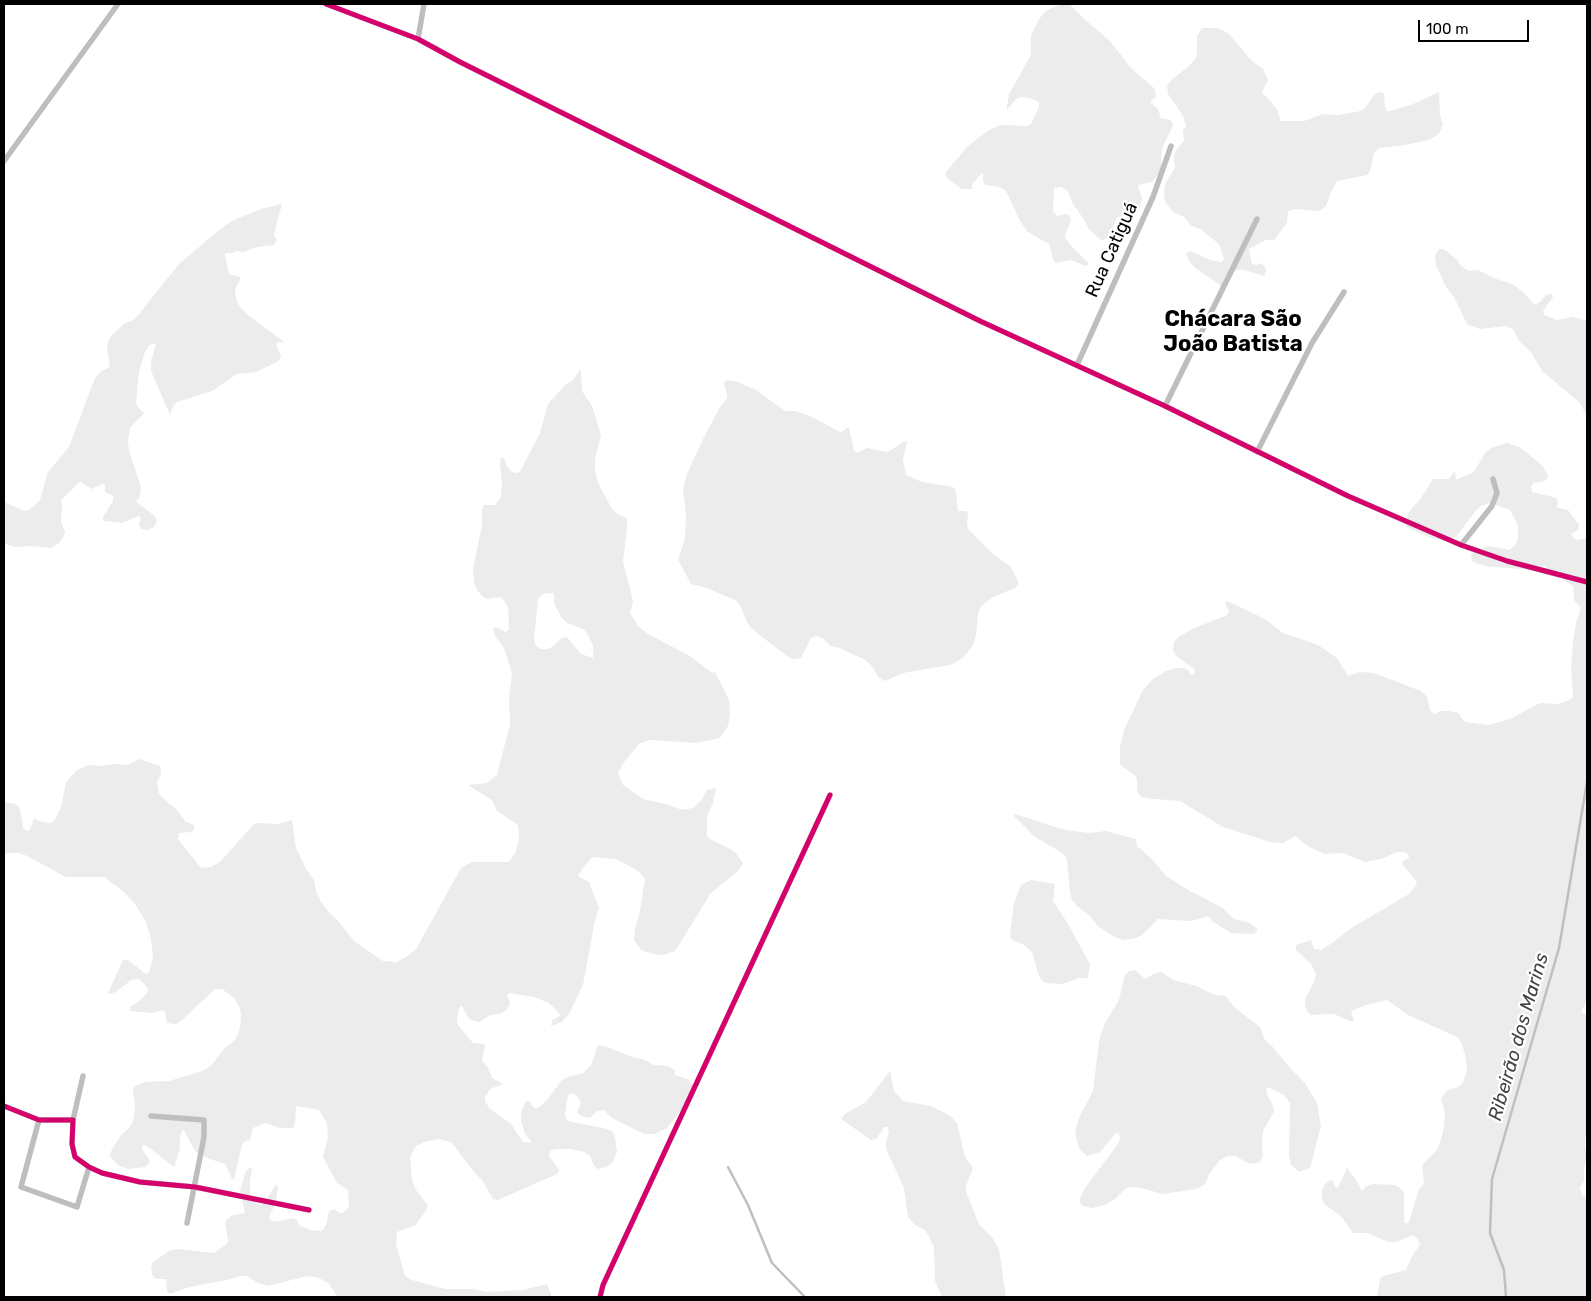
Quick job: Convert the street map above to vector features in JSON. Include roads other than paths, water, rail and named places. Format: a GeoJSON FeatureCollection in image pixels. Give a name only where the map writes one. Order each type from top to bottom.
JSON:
{"type":"FeatureCollection","features":[{"type":"Feature","properties":{"kind":"street"},"geometry":{"type":"LineString","coordinates":[[4,161],[118,4]]}},
{"type":"Feature","properties":{"kind":"street"},"geometry":{"type":"LineString","coordinates":[[326,4],[418,39],[504,84],[980,321],[1165,406],[1348,496],[1461,545],[1507,561],[1587,582]]}},
{"type":"Feature","properties":{"kind":"street"},"geometry":{"type":"LineString","coordinates":[[418,39],[424,4]]}},
{"type":"Feature","properties":{"kind":"street","name":"Rua Catiguá"},"geometry":{"type":"LineString","coordinates":[[1077,365],[1152,197],[1171,146]]}},
{"type":"Feature","properties":{"kind":"street"},"geometry":{"type":"LineString","coordinates":[[1165,406],[1257,219]]}},
{"type":"Feature","properties":{"kind":"street"},"geometry":{"type":"LineString","coordinates":[[1258,452],[1312,343],[1344,292]]}},
{"type":"Feature","properties":{"kind":"street"},"geometry":{"type":"LineString","coordinates":[[1461,545],[1492,506],[1497,493],[1493,479]]}},
{"type":"Feature","properties":{"kind":"street"},"geometry":{"type":"LineString","coordinates":[[600,1297],[603,1284],[830,795]]}},
{"type":"Feature","properties":{"kind":"street"},"geometry":{"type":"LineString","coordinates":[[83,1076],[73,1120],[72,1144],[75,1157],[89,1167],[102,1173],[140,1182],[195,1187],[309,1210]]}},
{"type":"Feature","properties":{"kind":"street"},"geometry":{"type":"LineString","coordinates":[[4,1106],[39,1120],[73,1120]]}},
{"type":"Feature","properties":{"kind":"street"},"geometry":{"type":"LineString","coordinates":[[151,1116],[204,1120],[204,1137],[187,1223]]}},
{"type":"Feature","properties":{"kind":"street"},"geometry":{"type":"LineString","coordinates":[[39,1120],[21,1187],[77,1207],[89,1167]]}},
{"type":"Feature","properties":{"kind":"waterway","name":"Ribeirão dos Marins"},"geometry":{"type":"LineString","coordinates":[[1506,1297],[1504,1270],[1490,1233],[1492,1179],[1559,948],[1587,782]]}},
{"type":"Feature","properties":{"kind":"waterway"},"geometry":{"type":"LineString","coordinates":[[728,1167],[748,1205],[772,1263],[805,1297]]}},
{"type":"Feature","properties":{"kind":"district","name":"Chácara São João Batista"},"geometry":{"type":"Point","coordinates":[1233,332]}}]}
